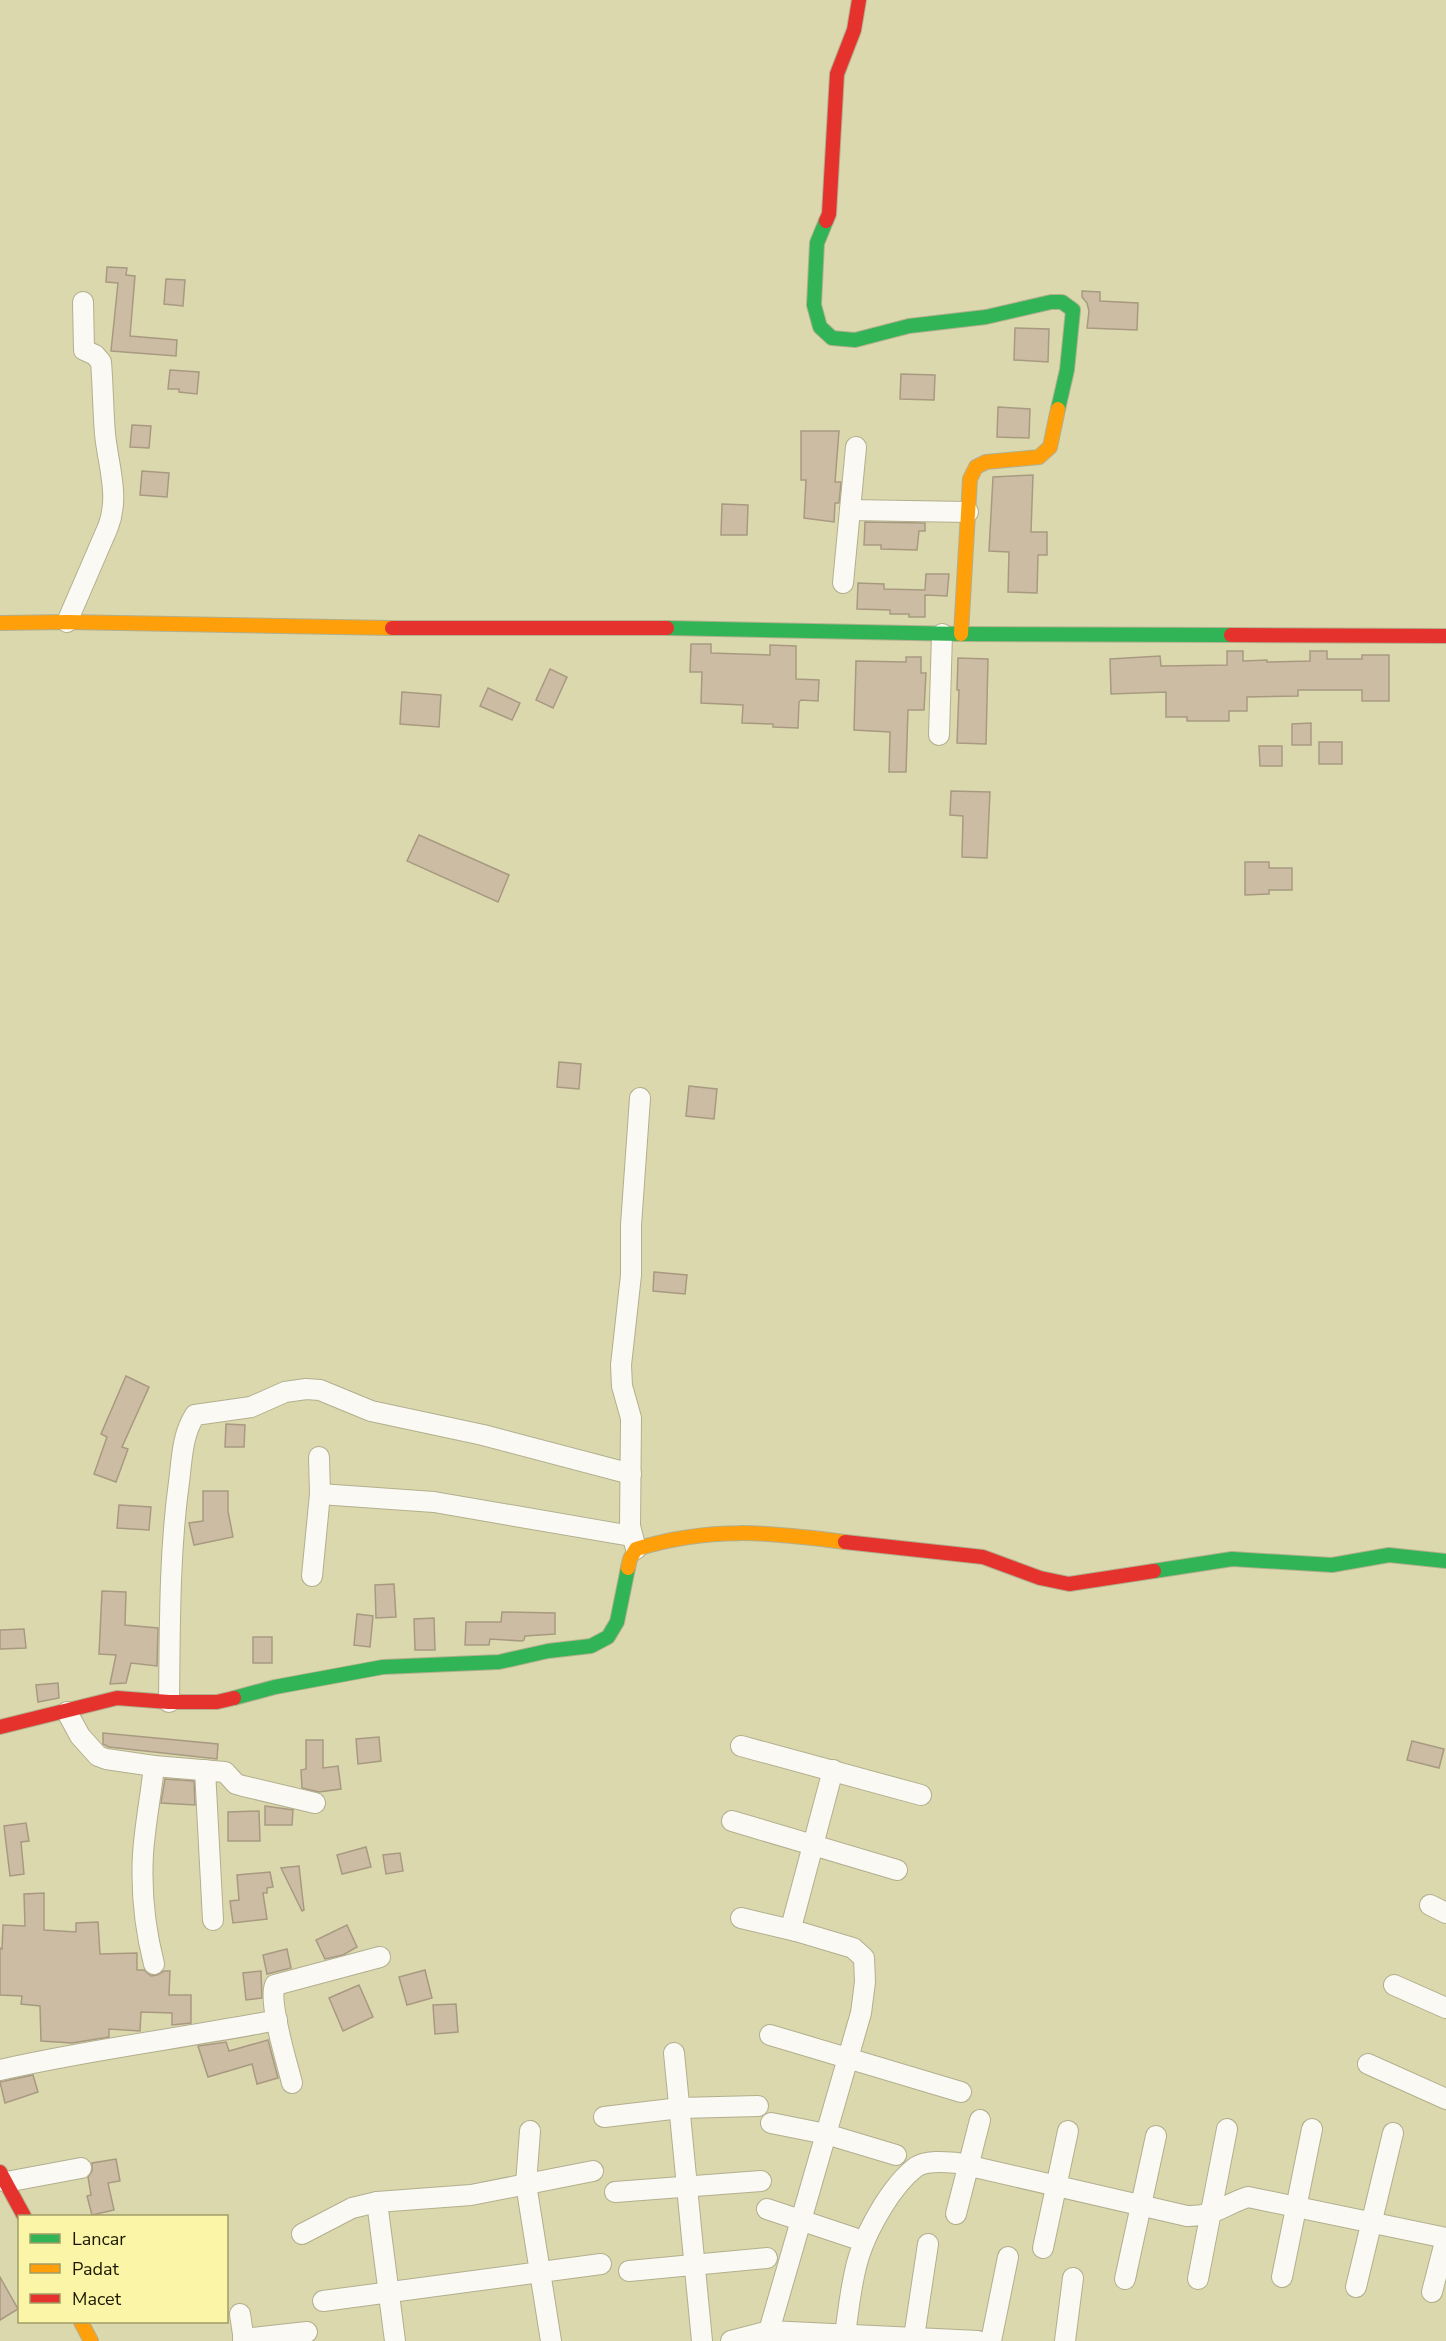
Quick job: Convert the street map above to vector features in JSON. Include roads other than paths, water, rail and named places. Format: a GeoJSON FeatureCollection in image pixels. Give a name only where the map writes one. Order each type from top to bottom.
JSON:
{"type":"FeatureCollection","features":[{"type":"Feature","properties":{"kind":"street"},"geometry":{"type":"LineString","coordinates":[[859,0],[854,30],[837,74],[829,214],[817,243],[815,268],[814,304],[820,327],[832,338],[855,340],[909,326],[986,317],[1051,302],[1062,302],[1072,310],[1067,370],[1050,447],[1039,457],[1031,459],[986,462],[976,467],[970,479],[968,512],[939,735]]}},
{"type":"Feature","properties":{"kind":"street"},"geometry":{"type":"LineString","coordinates":[[67,622],[108,527],[113,513],[114,500],[105,436],[101,363],[95,356],[84,350],[83,302]]}},
{"type":"Feature","properties":{"kind":"street"},"geometry":{"type":"LineString","coordinates":[[843,583],[856,447]]}},
{"type":"Feature","properties":{"kind":"street"},"geometry":{"type":"LineString","coordinates":[[850,510],[968,512]]}},
{"type":"Feature","properties":{"kind":"street"},"geometry":{"type":"LineString","coordinates":[[0,623],[67,622],[380,628],[713,628],[951,634],[1446,636]]}},
{"type":"Feature","properties":{"kind":"street"},"geometry":{"type":"LineString","coordinates":[[0,1727],[117,1698],[169,1702],[217,1702],[275,1687],[383,1667],[499,1662],[548,1651],[591,1646],[608,1637],[616,1622],[633,1542],[631,1418],[622,1386],[621,1365],[631,1275],[631,1218],[640,1098]]}},
{"type":"Feature","properties":{"kind":"street"},"geometry":{"type":"LineString","coordinates":[[169,1702],[173,1523],[187,1427],[195,1415],[251,1407],[285,1392],[320,1390],[371,1411],[483,1435],[631,1474]]}},
{"type":"Feature","properties":{"kind":"street"},"geometry":{"type":"LineString","coordinates":[[312,1576],[320,1494],[319,1457]]}},
{"type":"Feature","properties":{"kind":"street"},"geometry":{"type":"LineString","coordinates":[[320,1494],[434,1502],[633,1542],[698,1534],[742,1532],[813,1538],[904,1550],[965,1554],[983,1557],[1040,1578],[1069,1584],[1232,1559],[1332,1565],[1389,1555],[1446,1561]]}},
{"type":"Feature","properties":{"kind":"street"},"geometry":{"type":"LineString","coordinates":[[67,1712],[80,1736],[98,1756],[106,1759],[225,1772],[236,1784],[315,1803]]}},
{"type":"Feature","properties":{"kind":"street"},"geometry":{"type":"LineString","coordinates":[[741,1746],[921,1795]]}},
{"type":"Feature","properties":{"kind":"street"},"geometry":{"type":"LineString","coordinates":[[154,1766],[143,1854],[143,1884],[149,1944],[154,1964]]}},
{"type":"Feature","properties":{"kind":"street"},"geometry":{"type":"LineString","coordinates":[[205,1770],[213,1920]]}},
{"type":"Feature","properties":{"kind":"street"},"geometry":{"type":"LineString","coordinates":[[796,1931],[793,1928],[792,1919],[833,1770]]}},
{"type":"Feature","properties":{"kind":"street"},"geometry":{"type":"LineString","coordinates":[[732,1821],[897,1870]]}},
{"type":"Feature","properties":{"kind":"street"},"geometry":{"type":"LineString","coordinates":[[741,1918],[853,1948],[864,1958],[865,1982],[861,2013],[801,2220],[762,2336]]}},
{"type":"Feature","properties":{"kind":"street"},"geometry":{"type":"LineString","coordinates":[[292,2083],[277,2020],[273,1995],[275,1985],[380,1957]]}},
{"type":"Feature","properties":{"kind":"street"},"geometry":{"type":"LineString","coordinates":[[1394,1985],[1446,2008]]}},
{"type":"Feature","properties":{"kind":"street"},"geometry":{"type":"LineString","coordinates":[[0,2070],[63,2055],[199,2036],[277,2020]]}},
{"type":"Feature","properties":{"kind":"street"},"geometry":{"type":"LineString","coordinates":[[770,2035],[961,2092]]}},
{"type":"Feature","properties":{"kind":"street"},"geometry":{"type":"LineString","coordinates":[[674,2053],[702,2341]]}},
{"type":"Feature","properties":{"kind":"street"},"geometry":{"type":"LineString","coordinates":[[1368,2064],[1446,2099]]}},
{"type":"Feature","properties":{"kind":"street"},"geometry":{"type":"LineString","coordinates":[[604,2117],[680,2108],[758,2106]]}},
{"type":"Feature","properties":{"kind":"street"},"geometry":{"type":"LineString","coordinates":[[956,2214],[980,2120]]}},
{"type":"Feature","properties":{"kind":"street"},"geometry":{"type":"LineString","coordinates":[[771,2123],[826,2134],[896,2155]]}},
{"type":"Feature","properties":{"kind":"street"},"geometry":{"type":"LineString","coordinates":[[1198,2279],[1227,2129]]}},
{"type":"Feature","properties":{"kind":"street"},"geometry":{"type":"LineString","coordinates":[[1282,2277],[1312,2129]]}},
{"type":"Feature","properties":{"kind":"street"},"geometry":{"type":"LineString","coordinates":[[530,2131],[526,2184],[550,2341]]}},
{"type":"Feature","properties":{"kind":"street"},"geometry":{"type":"LineString","coordinates":[[1043,2248],[1068,2131]]}},
{"type":"Feature","properties":{"kind":"street"},"geometry":{"type":"LineString","coordinates":[[1356,2287],[1393,2133]]}},
{"type":"Feature","properties":{"kind":"street"},"geometry":{"type":"LineString","coordinates":[[1125,2280],[1156,2136]]}},
{"type":"Feature","properties":{"kind":"street"},"geometry":{"type":"LineString","coordinates":[[853,2337],[851,2291],[859,2255],[893,2192],[918,2166],[938,2161],[969,2166],[1187,2216],[1210,2215],[1234,2201],[1248,2197],[1446,2238],[1432,2292]]}},
{"type":"Feature","properties":{"kind":"street"},"geometry":{"type":"LineString","coordinates":[[23,2215],[3,2177],[81,2168]]}},
{"type":"Feature","properties":{"kind":"street"},"geometry":{"type":"LineString","coordinates":[[302,2234],[352,2208],[377,2202],[471,2195],[593,2171]]}},
{"type":"Feature","properties":{"kind":"street"},"geometry":{"type":"LineString","coordinates":[[615,2192],[761,2181]]}},
{"type":"Feature","properties":{"kind":"street"},"geometry":{"type":"LineString","coordinates":[[377,2202],[395,2341]]}},
{"type":"Feature","properties":{"kind":"street"},"geometry":{"type":"LineString","coordinates":[[766,2210],[854,2238]]}},
{"type":"Feature","properties":{"kind":"street"},"geometry":{"type":"LineString","coordinates":[[914,2337],[928,2244]]}},
{"type":"Feature","properties":{"kind":"street"},"geometry":{"type":"LineString","coordinates":[[991,2341],[1008,2257]]}},
{"type":"Feature","properties":{"kind":"street"},"geometry":{"type":"LineString","coordinates":[[629,2271],[767,2258]]}},
{"type":"Feature","properties":{"kind":"street"},"geometry":{"type":"LineString","coordinates":[[323,2301],[601,2264]]}},
{"type":"Feature","properties":{"kind":"street"},"geometry":{"type":"LineString","coordinates":[[1065,2341],[1073,2278]]}},
{"type":"Feature","properties":{"kind":"street"},"geometry":{"type":"LineString","coordinates":[[240,2314],[243,2340],[307,2332]]}},
{"type":"Feature","properties":{"kind":"street"},"geometry":{"type":"LineString","coordinates":[[82,2323],[91,2341]]}},
{"type":"Feature","properties":{"kind":"street"},"geometry":{"type":"LineString","coordinates":[[731,2341],[762,2336],[914,2337],[978,2341]]}}]}
